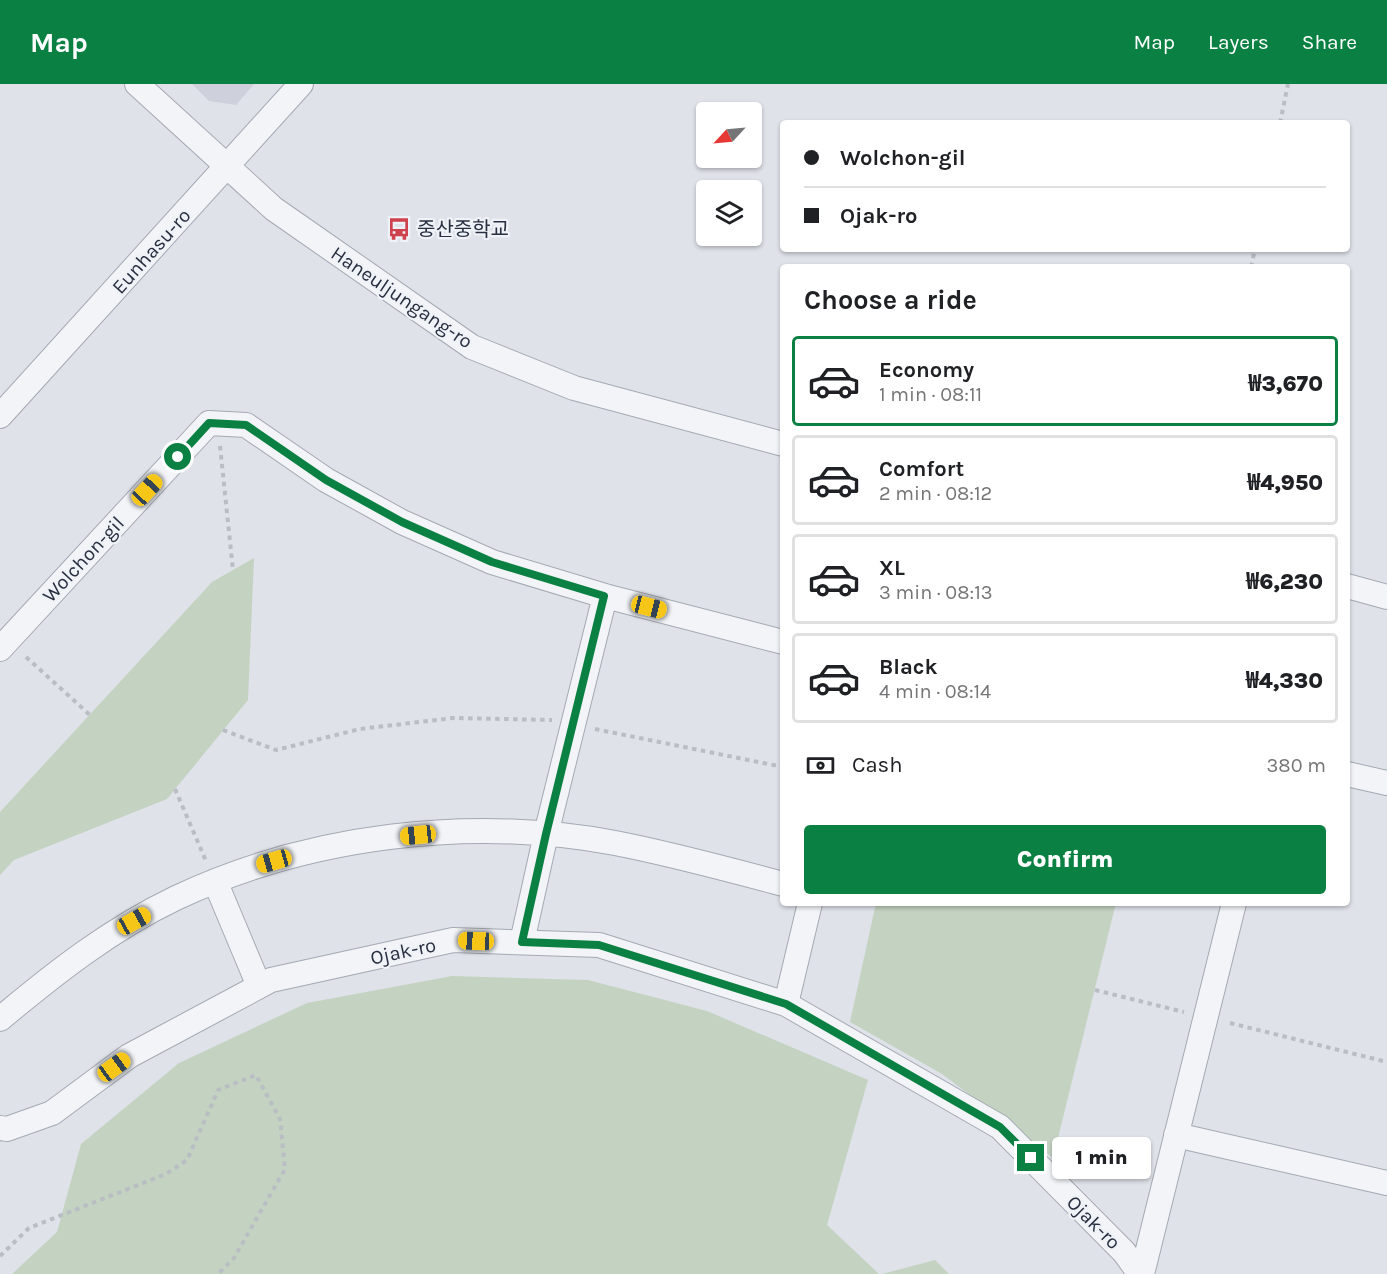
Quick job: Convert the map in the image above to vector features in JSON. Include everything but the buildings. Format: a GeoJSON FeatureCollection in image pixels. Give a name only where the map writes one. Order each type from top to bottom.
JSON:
{"type":"FeatureCollection","features":[{"type":"Feature","properties":{"kind":"street","name":"Haneuljungang-ro"},"geometry":{"type":"LineString","coordinates":[[137,84],[274,209],[472,347],[574,388],[780,443]]}},
{"type":"Feature","properties":{"kind":"street","name":"Eunhasu-ro"},"geometry":{"type":"LineString","coordinates":[[0,416],[301,84]]}},
{"type":"Feature","properties":{"kind":"street","name":"Wolchon-gil"},"geometry":{"type":"LineString","coordinates":[[4,645],[209,423],[246,425],[326,480],[402,522],[492,562],[604,596],[780,641]]}},
{"type":"Feature","properties":{"kind":"street"},"geometry":{"type":"LineString","coordinates":[[1350,587],[1387,597]]}},
{"type":"Feature","properties":{"kind":"street"},"geometry":{"type":"LineString","coordinates":[[522,942],[604,596]]}},
{"type":"Feature","properties":{"kind":"street"},"geometry":{"type":"LineString","coordinates":[[1350,775],[1387,783]]}},
{"type":"Feature","properties":{"kind":"street"},"geometry":{"type":"LineString","coordinates":[[0,1019],[60,969],[96,944],[174,899],[215,881],[294,856],[376,840],[460,830],[546,834],[614,843],[780,883]]}},
{"type":"Feature","properties":{"kind":"street"},"geometry":{"type":"LineString","coordinates":[[215,881],[259,986]]}},
{"type":"Feature","properties":{"kind":"street"},"geometry":{"type":"LineString","coordinates":[[786,1004],[809,906]]}},
{"type":"Feature","properties":{"kind":"street"},"geometry":{"type":"LineString","coordinates":[[1141,1274],[1233,906]]}},
{"type":"Feature","properties":{"kind":"street","name":"Ojak-ro"},"geometry":{"type":"LineString","coordinates":[[0,1128],[7,1129],[52,1113],[129,1056],[271,980],[453,940],[599,945],[786,1004],[1000,1127],[1124,1252],[1141,1274]]}},
{"type":"Feature","properties":{"kind":"street"},"geometry":{"type":"LineString","coordinates":[[1176,1135],[1387,1183]]}},
{"type":"Feature","properties":{"kind":"path"},"geometry":{"type":"LineString","coordinates":[[1281,120],[1288,84]]}},
{"type":"Feature","properties":{"kind":"path"},"geometry":{"type":"LineString","coordinates":[[220,443],[234,570]]}},
{"type":"Feature","properties":{"kind":"path"},"geometry":{"type":"LineString","coordinates":[[4,645],[90,715]]}},
{"type":"Feature","properties":{"kind":"path"},"geometry":{"type":"LineString","coordinates":[[223,730],[276,750],[360,729],[453,718],[554,720]]}},
{"type":"Feature","properties":{"kind":"path"},"geometry":{"type":"LineString","coordinates":[[591,728],[780,766]]}},
{"type":"Feature","properties":{"kind":"path"},"geometry":{"type":"LineString","coordinates":[[175,789],[215,881]]}},
{"type":"Feature","properties":{"kind":"path"},"geometry":{"type":"LineString","coordinates":[[1095,990],[1387,1062]]}},
{"type":"Feature","properties":{"kind":"path"},"geometry":{"type":"LineString","coordinates":[[0,1257],[29,1228],[166,1174],[187,1161],[218,1090],[256,1075],[280,1119],[285,1168],[234,1258],[218,1274]]}},
{"type":"Feature","properties":{"kind":"shaded area"},"geometry":{"type":"Polygon","coordinates":[[[192,84],[254,84],[236,105],[209,101],[192,84]]]}},
{"type":"Feature","properties":{"kind":"green space"},"geometry":{"type":"Polygon","coordinates":[[[254,558],[248,700],[167,799],[14,860],[0,875],[0,812],[212,582],[254,558]]]}},
{"type":"Feature","properties":{"kind":"green space"},"geometry":{"type":"Polygon","coordinates":[[[875,906],[1115,906],[1053,1158],[942,1074],[850,1022],[875,906]]]}},
{"type":"Feature","properties":{"kind":"green space"},"geometry":{"type":"Polygon","coordinates":[[[452,976],[588,980],[707,1011],[868,1080],[827,1225],[879,1274],[12,1274],[57,1232],[81,1144],[179,1063],[307,1003],[452,976]]]}},
{"type":"Feature","properties":{"kind":"green space"},"geometry":{"type":"Polygon","coordinates":[[[935,1260],[949,1274],[882,1274],[935,1260]]]}},
{"type":"Feature","properties":{"kind":"place","name":"중산중학교"},"geometry":{"type":"Point","coordinates":[399,229]}},
{"type":"Feature","properties":{"kind":"route"},"geometry":{"type":"LineString","coordinates":[[178,457],[209,423],[246,425],[326,480],[402,522],[492,562],[604,596],[522,942],[599,945],[786,1004],[1000,1127],[1031,1158]]}}]}
